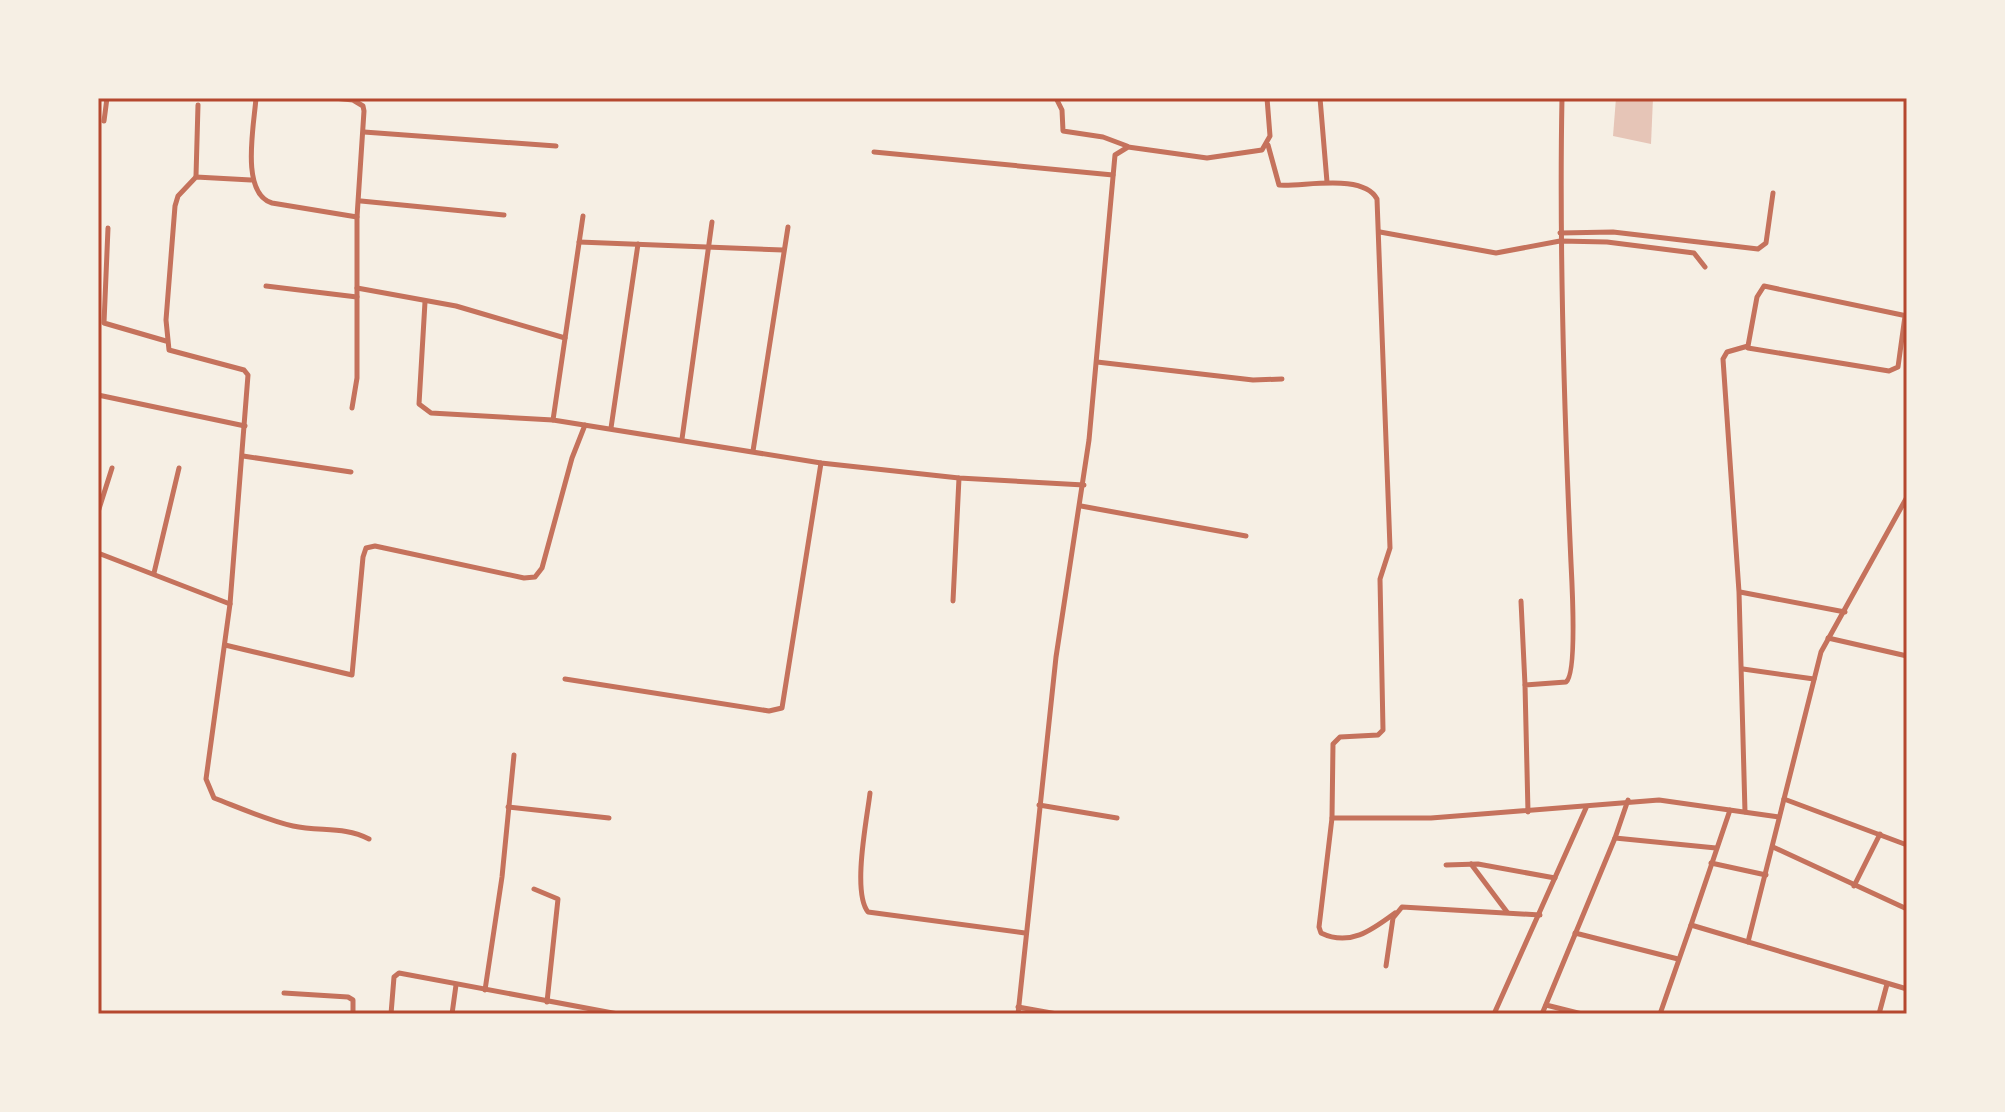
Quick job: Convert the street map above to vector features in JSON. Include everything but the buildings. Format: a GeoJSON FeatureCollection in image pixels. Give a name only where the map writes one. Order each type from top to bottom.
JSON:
{"type":"FeatureCollection","features":[{"type":"Feature","properties":{"kind":"street"},"geometry":{"type":"LineString","coordinates":[[104,121],[107,98]]}},
{"type":"Feature","properties":{"kind":"street"},"geometry":{"type":"LineString","coordinates":[[256,98],[251,180],[264,201],[357,217]]}},
{"type":"Feature","properties":{"kind":"street"},"geometry":{"type":"LineString","coordinates":[[334,98],[353,100],[363,106],[361,201],[357,217],[357,378],[352,408]]}},
{"type":"Feature","properties":{"kind":"street"},"geometry":{"type":"LineString","coordinates":[[1056,98],[1062,110],[1063,131],[1103,137],[1128,147],[1207,158],[1249,154],[1268,144]]}},
{"type":"Feature","properties":{"kind":"street"},"geometry":{"type":"LineString","coordinates":[[1267,98],[1271,122],[1268,144],[1277,184],[1327,182],[1359,186],[1374,193],[1380,232],[1390,548],[1380,579],[1383,730],[1378,735],[1345,736],[1334,741],[1332,818],[1319,921],[1321,933],[1336,938],[1356,937],[1408,907],[1540,915]]}},
{"type":"Feature","properties":{"kind":"street"},"geometry":{"type":"LineString","coordinates":[[1320,98],[1327,182]]}},
{"type":"Feature","properties":{"kind":"street"},"geometry":{"type":"LineString","coordinates":[[1525,685],[1566,682],[1573,671],[1560,241],[1562,98]]}},
{"type":"Feature","properties":{"kind":"street"},"geometry":{"type":"LineString","coordinates":[[198,105],[196,177],[178,196],[175,206],[167,349],[246,372],[243,456],[230,604],[206,779],[210,793],[294,826],[355,832],[369,839]]}},
{"type":"Feature","properties":{"kind":"street"},"geometry":{"type":"LineString","coordinates":[[364,132],[556,146]]}},
{"type":"Feature","properties":{"kind":"street"},"geometry":{"type":"LineString","coordinates":[[1057,1014],[1018,1011],[1056,657],[1084,485],[1115,155],[1128,147]]}},
{"type":"Feature","properties":{"kind":"street"},"geometry":{"type":"LineString","coordinates":[[874,152],[1113,175]]}},
{"type":"Feature","properties":{"kind":"street"},"geometry":{"type":"LineString","coordinates":[[196,177],[251,180]]}},
{"type":"Feature","properties":{"kind":"street"},"geometry":{"type":"LineString","coordinates":[[1560,233],[1613,232],[1758,249],[1766,243],[1773,193]]}},
{"type":"Feature","properties":{"kind":"street"},"geometry":{"type":"LineString","coordinates":[[361,201],[504,215]]}},
{"type":"Feature","properties":{"kind":"street"},"geometry":{"type":"LineString","coordinates":[[553,420],[583,216]]}},
{"type":"Feature","properties":{"kind":"street"},"geometry":{"type":"LineString","coordinates":[[682,439],[712,222]]}},
{"type":"Feature","properties":{"kind":"street"},"geometry":{"type":"LineString","coordinates":[[753,451],[788,227]]}},
{"type":"Feature","properties":{"kind":"street"},"geometry":{"type":"LineString","coordinates":[[108,228],[104,323],[166,341]]}},
{"type":"Feature","properties":{"kind":"street"},"geometry":{"type":"LineString","coordinates":[[1380,232],[1496,253],[1560,241],[1607,242],[1689,251],[1698,256],[1705,267]]}},
{"type":"Feature","properties":{"kind":"street"},"geometry":{"type":"LineString","coordinates":[[579,242],[783,250]]}},
{"type":"Feature","properties":{"kind":"street"},"geometry":{"type":"LineString","coordinates":[[611,428],[638,244]]}},
{"type":"Feature","properties":{"kind":"street"},"geometry":{"type":"LineString","coordinates":[[266,286],[357,297]]}},
{"type":"Feature","properties":{"kind":"street"},"geometry":{"type":"LineString","coordinates":[[1745,812],[1743,669],[1722,364],[1727,352],[1747,348],[1889,371],[1898,367],[1906,316],[1764,286],[1759,292],[1747,348]]}},
{"type":"Feature","properties":{"kind":"street"},"geometry":{"type":"LineString","coordinates":[[357,288],[506,318],[565,338]]}},
{"type":"Feature","properties":{"kind":"street"},"geometry":{"type":"LineString","coordinates":[[425,302],[419,395],[422,408],[438,414],[553,420],[821,463],[959,478],[1084,485]]}},
{"type":"Feature","properties":{"kind":"street"},"geometry":{"type":"LineString","coordinates":[[1097,362],[1253,380],[1282,379]]}},
{"type":"Feature","properties":{"kind":"street"},"geometry":{"type":"LineString","coordinates":[[98,395],[245,426]]}},
{"type":"Feature","properties":{"kind":"street"},"geometry":{"type":"LineString","coordinates":[[225,645],[352,675],[363,557],[366,548],[375,546],[524,578],[535,577],[542,568],[576,443],[585,425]]}},
{"type":"Feature","properties":{"kind":"street"},"geometry":{"type":"LineString","coordinates":[[243,456],[351,472]]}},
{"type":"Feature","properties":{"kind":"street"},"geometry":{"type":"LineString","coordinates":[[565,679],[769,711],[782,708],[821,463]]}},
{"type":"Feature","properties":{"kind":"street"},"geometry":{"type":"LineString","coordinates":[[98,512],[112,468]]}},
{"type":"Feature","properties":{"kind":"street"},"geometry":{"type":"LineString","coordinates":[[154,573],[179,468]]}},
{"type":"Feature","properties":{"kind":"street"},"geometry":{"type":"LineString","coordinates":[[953,601],[959,478]]}},
{"type":"Feature","properties":{"kind":"street"},"geometry":{"type":"LineString","coordinates":[[1748,942],[1814,679],[1828,638],[1907,497]]}},
{"type":"Feature","properties":{"kind":"street"},"geometry":{"type":"LineString","coordinates":[[1081,506],[1246,536]]}},
{"type":"Feature","properties":{"kind":"street"},"geometry":{"type":"LineString","coordinates":[[98,553],[230,604]]}},
{"type":"Feature","properties":{"kind":"street"},"geometry":{"type":"LineString","coordinates":[[1739,592],[1845,612]]}},
{"type":"Feature","properties":{"kind":"street"},"geometry":{"type":"LineString","coordinates":[[1521,601],[1528,812]]}},
{"type":"Feature","properties":{"kind":"street"},"geometry":{"type":"LineString","coordinates":[[1828,638],[1907,656]]}},
{"type":"Feature","properties":{"kind":"street"},"geometry":{"type":"LineString","coordinates":[[1743,669],[1814,679]]}},
{"type":"Feature","properties":{"kind":"street"},"geometry":{"type":"LineString","coordinates":[[485,990],[514,755]]}},
{"type":"Feature","properties":{"kind":"street"},"geometry":{"type":"LineString","coordinates":[[870,793],[861,877],[862,903],[868,912],[1025,933]]}},
{"type":"Feature","properties":{"kind":"street"},"geometry":{"type":"LineString","coordinates":[[1784,799],[1907,845]]}},
{"type":"Feature","properties":{"kind":"street"},"geometry":{"type":"LineString","coordinates":[[1332,818],[1431,818],[1587,807],[1628,800],[1680,801],[1779,817]]}},
{"type":"Feature","properties":{"kind":"street"},"geometry":{"type":"LineString","coordinates":[[1542,1014],[1628,800]]}},
{"type":"Feature","properties":{"kind":"street"},"geometry":{"type":"LineString","coordinates":[[1039,805],[1117,818]]}},
{"type":"Feature","properties":{"kind":"street"},"geometry":{"type":"LineString","coordinates":[[508,807],[609,818]]}},
{"type":"Feature","properties":{"kind":"street"},"geometry":{"type":"LineString","coordinates":[[1494,1014],[1587,807]]}},
{"type":"Feature","properties":{"kind":"street"},"geometry":{"type":"LineString","coordinates":[[1660,1014],[1730,810]]}},
{"type":"Feature","properties":{"kind":"street"},"geometry":{"type":"LineString","coordinates":[[1854,886],[1880,834]]}},
{"type":"Feature","properties":{"kind":"street"},"geometry":{"type":"LineString","coordinates":[[1615,838],[1716,848]]}},
{"type":"Feature","properties":{"kind":"street"},"geometry":{"type":"LineString","coordinates":[[1773,847],[1907,909]]}},
{"type":"Feature","properties":{"kind":"street"},"geometry":{"type":"LineString","coordinates":[[1711,863],[1766,875]]}},
{"type":"Feature","properties":{"kind":"street"},"geometry":{"type":"LineString","coordinates":[[1446,865],[1471,864],[1555,878]]}},
{"type":"Feature","properties":{"kind":"street"},"geometry":{"type":"LineString","coordinates":[[1471,864],[1507,912]]}},
{"type":"Feature","properties":{"kind":"street"},"geometry":{"type":"LineString","coordinates":[[534,889],[558,899],[547,1002]]}},
{"type":"Feature","properties":{"kind":"street"},"geometry":{"type":"LineString","coordinates":[[1386,966],[1395,913]]}},
{"type":"Feature","properties":{"kind":"street"},"geometry":{"type":"LineString","coordinates":[[1691,925],[1907,989]]}},
{"type":"Feature","properties":{"kind":"street"},"geometry":{"type":"LineString","coordinates":[[1575,933],[1678,959]]}},
{"type":"Feature","properties":{"kind":"street"},"geometry":{"type":"LineString","coordinates":[[391,1014],[396,974],[618,1014]]}},
{"type":"Feature","properties":{"kind":"street"},"geometry":{"type":"LineString","coordinates":[[1879,1014],[1887,984]]}},
{"type":"Feature","properties":{"kind":"street"},"geometry":{"type":"LineString","coordinates":[[452,1014],[456,985]]}},
{"type":"Feature","properties":{"kind":"street"},"geometry":{"type":"LineString","coordinates":[[284,993],[348,997],[353,1000],[353,1014]]}},
{"type":"Feature","properties":{"kind":"street"},"geometry":{"type":"LineString","coordinates":[[1546,1005],[1582,1014]]}}]}
